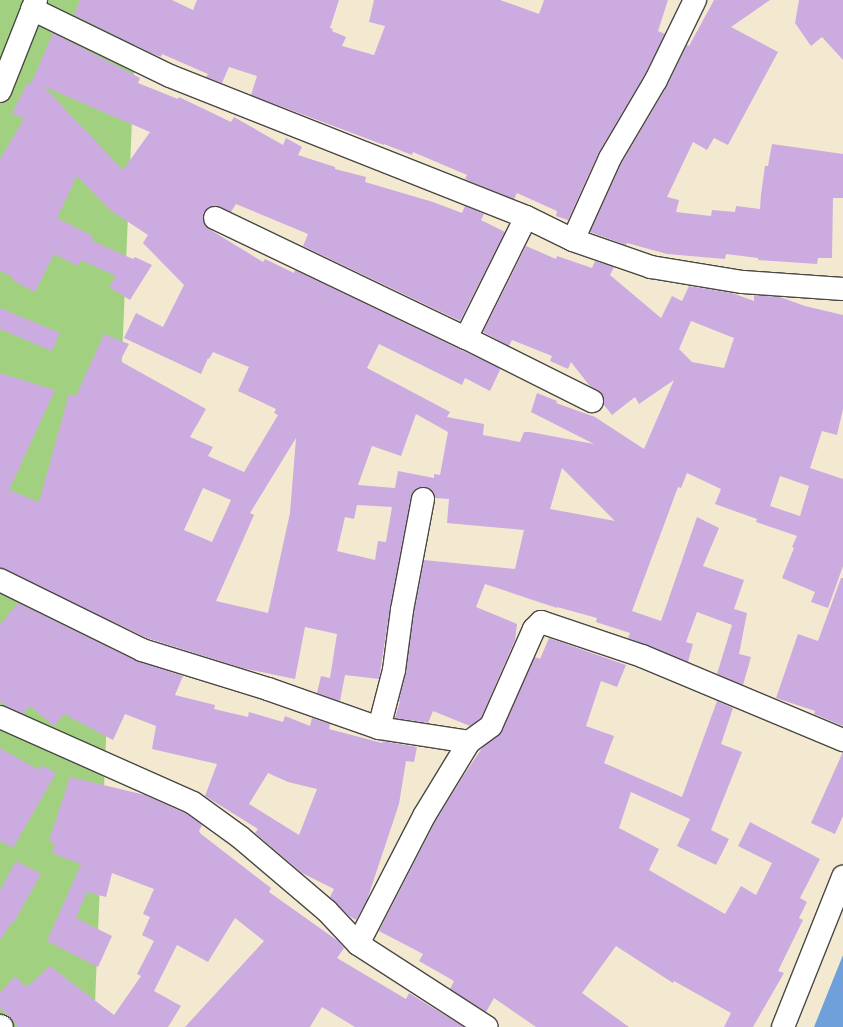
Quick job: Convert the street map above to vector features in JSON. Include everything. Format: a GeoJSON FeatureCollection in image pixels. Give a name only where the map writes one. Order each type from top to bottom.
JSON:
{"type":"FeatureCollection","features":[{"type":"Feature","properties":{"kind":"street"},"geometry":{"type":"LineString","coordinates":[[573,240],[610,158],[656,80],[695,0]]}},
{"type":"Feature","properties":{"kind":"street"},"geometry":{"type":"LineString","coordinates":[[0,91],[34,4],[170,76],[526,217],[573,240],[651,268],[743,282],[843,289]]}},
{"type":"Feature","properties":{"kind":"street"},"geometry":{"type":"LineString","coordinates":[[466,338],[526,217]]}},
{"type":"Feature","properties":{"kind":"street"},"geometry":{"type":"LineString","coordinates":[[215,218],[466,338],[592,401]]}},
{"type":"Feature","properties":{"kind":"street"},"geometry":{"type":"LineString","coordinates":[[379,728],[394,670],[402,610],[423,499]]}},
{"type":"Feature","properties":{"kind":"street"},"geometry":{"type":"LineString","coordinates":[[0,580],[142,650],[268,689],[379,728],[469,742]]}},
{"type":"Feature","properties":{"kind":"street"},"geometry":{"type":"LineString","coordinates":[[358,944],[424,816],[469,742],[491,726],[534,629],[541,622],[642,656],[843,740]]}},
{"type":"Feature","properties":{"kind":"street"},"geometry":{"type":"LineString","coordinates":[[0,717],[193,803],[240,837],[328,911],[358,944],[487,1027]]}},
{"type":"Feature","properties":{"kind":"street"},"geometry":{"type":"LineString","coordinates":[[782,1027],[843,877]]}},
{"type":"Feature","properties":{"kind":"green space"},"geometry":{"type":"Polygon","coordinates":[[[0,0],[137,0],[94,1027],[0,1027],[0,0]]]}},
{"type":"Feature","properties":{"kind":"water"},"geometry":{"type":"Polygon","coordinates":[[[843,955],[843,1027],[814,1027],[843,955]]]}},
{"type":"Feature","properties":{"kind":"building"},"geometry":{"type":"Polygon","coordinates":[[[80,0],[172,0],[193,10],[197,0],[339,0],[330,28],[333,29],[332,31],[346,37],[342,46],[374,55],[385,26],[369,22],[374,0],[500,0],[539,14],[544,0],[668,0],[658,31],[665,34],[645,74],[599,152],[568,220],[556,216],[557,211],[517,193],[514,199],[465,179],[467,175],[413,152],[412,155],[251,95],[257,76],[229,67],[222,83],[206,77],[208,74],[162,54],[161,57],[151,53],[74,15],[80,0]]]}},
{"type":"Feature","properties":{"kind":"building"},"geometry":{"type":"Polygon","coordinates":[[[714,0],[770,0],[731,27],[778,52],[728,145],[714,138],[707,150],[693,142],[667,197],[679,200],[676,212],[711,216],[712,210],[735,212],[736,206],[760,209],[765,166],[768,166],[772,144],[843,154],[843,198],[833,198],[832,258],[818,258],[817,264],[758,260],[758,258],[726,254],[725,259],[667,254],[627,243],[626,245],[590,232],[621,164],[667,86],[687,45],[689,46],[714,0]]]}},
{"type":"Feature","properties":{"kind":"building"},"geometry":{"type":"Polygon","coordinates":[[[799,0],[843,0],[843,60],[822,37],[811,46],[795,23],[799,0]]]}},
{"type":"Feature","properties":{"kind":"building"},"geometry":{"type":"Polygon","coordinates":[[[53,33],[140,78],[138,83],[178,99],[179,97],[231,122],[234,117],[283,145],[286,138],[302,147],[298,155],[335,167],[335,169],[366,177],[365,182],[433,202],[462,213],[465,206],[484,214],[481,220],[505,232],[460,321],[303,246],[308,234],[236,204],[231,212],[220,207],[214,206],[208,208],[204,212],[203,219],[205,225],[209,229],[263,262],[265,259],[294,273],[295,270],[499,368],[500,370],[490,391],[465,378],[462,385],[379,344],[367,368],[450,412],[447,417],[484,424],[483,435],[520,442],[524,432],[530,432],[594,444],[531,412],[537,393],[557,401],[556,403],[595,417],[644,449],[674,380],[639,404],[635,397],[612,415],[604,405],[602,394],[589,385],[571,362],[568,369],[550,361],[552,356],[512,340],[509,346],[483,332],[526,246],[556,259],[557,256],[592,268],[595,261],[614,267],[610,275],[661,318],[672,296],[682,301],[689,286],[732,293],[754,301],[754,295],[780,297],[805,306],[843,315],[843,409],[837,435],[822,431],[810,468],[843,479],[843,566],[828,608],[811,602],[815,592],[782,578],[794,548],[792,547],[797,536],[756,522],[757,519],[715,504],[721,489],[687,473],[681,488],[678,487],[632,611],[661,621],[697,517],[719,528],[703,566],[744,580],[734,609],[747,613],[739,654],[751,657],[743,685],[717,674],[732,625],[697,612],[686,642],[693,644],[688,662],[628,638],[630,633],[596,622],[597,618],[557,608],[485,584],[476,607],[517,624],[515,640],[481,718],[470,726],[433,711],[428,723],[395,718],[406,672],[414,612],[424,560],[515,569],[524,530],[447,523],[449,499],[435,498],[431,490],[426,487],[419,487],[413,491],[411,497],[390,608],[379,679],[345,675],[340,701],[317,693],[321,676],[330,678],[337,634],[305,627],[295,679],[242,668],[147,638],[0,568],[0,373],[55,390],[9,490],[39,502],[69,394],[76,396],[104,334],[129,344],[120,361],[206,409],[190,437],[213,447],[208,456],[244,472],[278,415],[274,413],[276,409],[238,391],[249,367],[213,352],[209,359],[208,358],[201,374],[124,338],[136,313],[163,327],[184,285],[143,243],[148,235],[110,210],[77,176],[57,218],[93,236],[91,240],[133,259],[135,257],[152,265],[130,300],[109,287],[116,276],[81,260],[78,266],[54,254],[35,292],[12,280],[13,277],[0,271],[0,159],[24,119],[12,113],[28,82],[31,84],[53,33]],[[43,86],[123,170],[150,132],[117,118],[43,86]],[[691,321],[679,349],[692,362],[724,368],[734,338],[691,321]],[[416,414],[401,456],[372,446],[358,485],[395,488],[398,471],[434,478],[434,474],[440,475],[448,432],[416,414]],[[296,438],[250,513],[254,515],[216,601],[268,613],[290,513],[296,438]],[[562,468],[550,509],[615,521],[562,468]],[[780,476],[770,506],[800,516],[809,486],[780,476]],[[203,488],[184,530],[212,542],[231,500],[203,488]],[[357,505],[354,519],[345,517],[337,551],[375,560],[378,541],[386,542],[392,507],[357,505]]]}},
{"type":"Feature","properties":{"kind":"building"},"geometry":{"type":"Polygon","coordinates":[[[0,308],[60,333],[52,351],[0,329],[0,308]]]}},
{"type":"Feature","properties":{"kind":"building"},"geometry":{"type":"Polygon","coordinates":[[[841,578],[843,578],[843,726],[814,714],[815,711],[776,698],[798,634],[818,641],[841,578]]]}},
{"type":"Feature","properties":{"kind":"building"},"geometry":{"type":"Polygon","coordinates":[[[18,603],[137,661],[183,676],[175,695],[215,705],[214,709],[248,717],[249,712],[283,722],[285,716],[310,726],[312,718],[330,724],[329,729],[382,743],[383,741],[417,747],[414,762],[406,761],[399,804],[367,900],[356,920],[349,916],[330,897],[334,889],[302,873],[255,833],[258,829],[205,796],[217,764],[152,749],[156,726],[125,714],[113,740],[64,714],[54,726],[30,706],[23,714],[6,706],[0,701],[0,625],[18,603]],[[268,773],[249,804],[299,835],[317,789],[288,782],[268,773]]]}},
{"type":"Feature","properties":{"kind":"building"},"geometry":{"type":"Polygon","coordinates":[[[549,638],[626,665],[617,687],[601,681],[586,726],[614,736],[604,763],[682,797],[717,701],[733,708],[721,744],[742,752],[711,830],[729,839],[716,865],[677,846],[690,819],[631,792],[619,828],[659,849],[649,870],[725,914],[741,886],[756,895],[772,863],[738,846],[750,822],[820,859],[800,898],[807,902],[799,918],[803,920],[778,971],[784,973],[753,1027],[724,1027],[731,1013],[674,981],[673,983],[616,946],[582,993],[629,1027],[536,1027],[494,998],[486,1012],[450,989],[454,981],[419,961],[423,954],[379,931],[435,822],[482,748],[502,731],[535,657],[540,659],[549,638]]]}},
{"type":"Feature","properties":{"kind":"building"},"geometry":{"type":"Polygon","coordinates":[[[0,748],[39,770],[42,765],[56,773],[13,848],[0,841],[0,748]]]}},
{"type":"Feature","properties":{"kind":"building"},"geometry":{"type":"Polygon","coordinates":[[[843,752],[843,816],[835,834],[811,823],[843,752]]]}},
{"type":"Feature","properties":{"kind":"building"},"geometry":{"type":"Polygon","coordinates":[[[70,777],[145,795],[187,814],[202,825],[199,831],[201,834],[271,888],[269,892],[338,941],[344,948],[337,958],[406,999],[409,993],[464,1027],[355,1027],[322,1007],[310,1027],[185,1027],[264,941],[235,918],[208,962],[177,945],[154,991],[181,1006],[168,1027],[18,1027],[0,1008],[0,993],[15,976],[27,987],[50,966],[114,1015],[141,976],[137,974],[154,941],[142,935],[150,917],[143,914],[154,889],[112,873],[106,897],[87,892],[76,918],[112,936],[98,967],[47,941],[81,864],[52,853],[55,844],[49,841],[70,777]]]}},
{"type":"Feature","properties":{"kind":"building"},"geometry":{"type":"Polygon","coordinates":[[[16,861],[41,874],[13,924],[11,923],[0,940],[0,890],[16,861]]]}}]}
